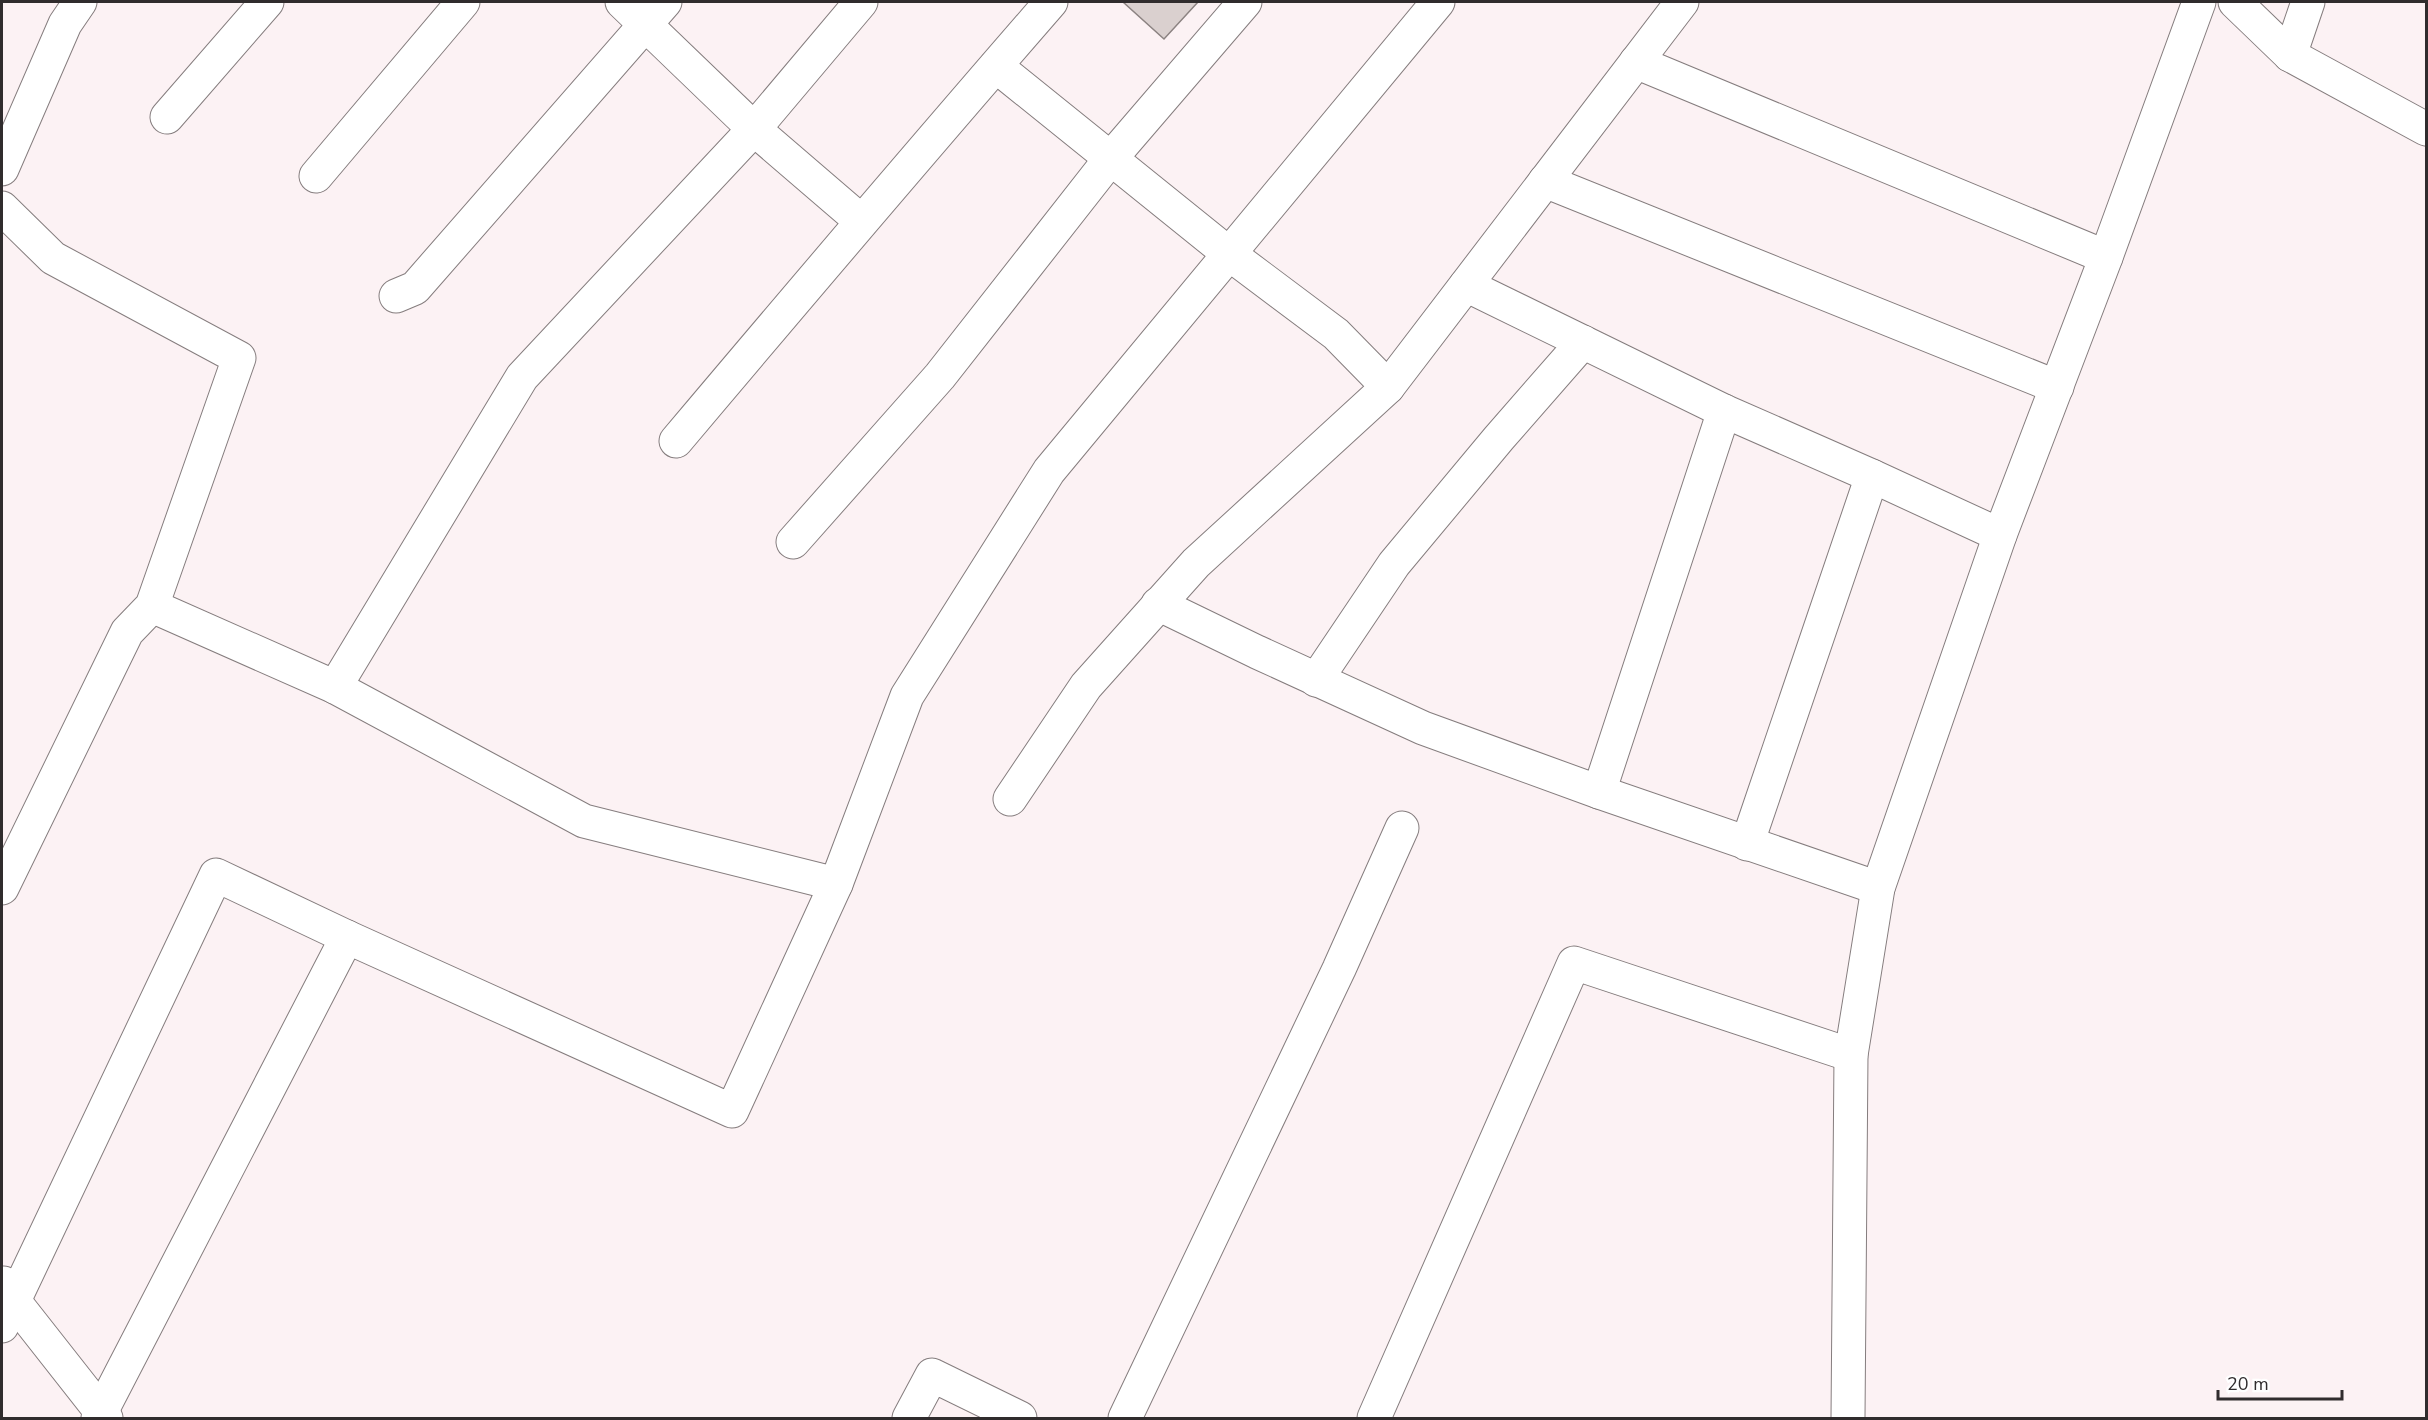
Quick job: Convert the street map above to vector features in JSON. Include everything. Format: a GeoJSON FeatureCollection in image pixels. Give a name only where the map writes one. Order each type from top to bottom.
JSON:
{"type":"FeatureCollection","features":[{"type":"Feature","properties":{"kind":"street"},"geometry":{"type":"LineString","coordinates":[[2,169],[65,24],[80,2]]}},
{"type":"Feature","properties":{"kind":"street"},"geometry":{"type":"LineString","coordinates":[[167,117],[267,2]]}},
{"type":"Feature","properties":{"kind":"street"},"geometry":{"type":"LineString","coordinates":[[316,176],[463,2]]}},
{"type":"Feature","properties":{"kind":"street"},"geometry":{"type":"LineString","coordinates":[[622,2],[655,13],[754,129],[861,221]]}},
{"type":"Feature","properties":{"kind":"street"},"geometry":{"type":"LineString","coordinates":[[335,687],[522,377],[754,129],[861,2]]}},
{"type":"Feature","properties":{"kind":"street"},"geometry":{"type":"LineString","coordinates":[[676,441],[861,221],[933,141],[1051,2]]}},
{"type":"Feature","properties":{"kind":"street"},"geometry":{"type":"LineString","coordinates":[[793,542],[940,376],[1111,158],[1245,2]]}},
{"type":"Feature","properties":{"kind":"street"},"geometry":{"type":"LineString","coordinates":[[347,937],[102,1416],[6,1302],[216,875],[347,937],[732,1111],[836,884],[907,696],[1049,471],[1438,2]]}},
{"type":"Feature","properties":{"kind":"street"},"geometry":{"type":"LineString","coordinates":[[1010,799],[1086,686],[1158,604],[1196,563],[1388,387],[1682,2]]}},
{"type":"Feature","properties":{"kind":"street"},"geometry":{"type":"LineString","coordinates":[[1848,1419],[1851,1055],[1878,888],[2000,535],[2199,2]]}},
{"type":"Feature","properties":{"kind":"street"},"geometry":{"type":"LineString","coordinates":[[2235,2],[2290,55],[2427,129]]}},
{"type":"Feature","properties":{"kind":"street"},"geometry":{"type":"LineString","coordinates":[[2290,55],[2308,2]]}},
{"type":"Feature","properties":{"kind":"street"},"geometry":{"type":"LineString","coordinates":[[396,296],[415,288],[655,13]]}},
{"type":"Feature","properties":{"kind":"street"},"geometry":{"type":"LineString","coordinates":[[1636,62],[2106,256]]}},
{"type":"Feature","properties":{"kind":"street"},"geometry":{"type":"LineString","coordinates":[[996,66],[1228,253],[1336,334],[1388,387]]}},
{"type":"Feature","properties":{"kind":"street"},"geometry":{"type":"LineString","coordinates":[[1545,181],[2056,387]]}},
{"type":"Feature","properties":{"kind":"street"},"geometry":{"type":"LineString","coordinates":[[2,208],[52,258],[239,358],[152,606],[127,632],[2,888]]}},
{"type":"Feature","properties":{"kind":"street"},"geometry":{"type":"LineString","coordinates":[[1466,285],[1724,411],[2000,535]]}},
{"type":"Feature","properties":{"kind":"street"},"geometry":{"type":"LineString","coordinates":[[1316,680],[1394,564],[1583,342]]}},
{"type":"Feature","properties":{"kind":"street"},"geometry":{"type":"LineString","coordinates":[[1599,792],[1724,411]]}},
{"type":"Feature","properties":{"kind":"street"},"geometry":{"type":"LineString","coordinates":[[1747,844],[1872,476]]}},
{"type":"Feature","properties":{"kind":"street"},"geometry":{"type":"LineString","coordinates":[[1158,604],[1316,680],[1423,728],[1599,792],[1878,888]]}},
{"type":"Feature","properties":{"kind":"street"},"geometry":{"type":"LineString","coordinates":[[152,606],[335,687],[584,821],[836,884]]}},
{"type":"Feature","properties":{"kind":"street"},"geometry":{"type":"LineString","coordinates":[[1125,1419],[1339,969],[1401,828]]}},
{"type":"Feature","properties":{"kind":"street"},"geometry":{"type":"LineString","coordinates":[[1374,1419],[1574,963],[1851,1055]]}},
{"type":"Feature","properties":{"kind":"street"},"geometry":{"type":"LineString","coordinates":[[909,1419],[932,1375],[1020,1419]]}},
{"type":"Feature","properties":{"kind":"building"},"geometry":{"type":"Polygon","coordinates":[[[1123,2],[1198,2],[1164,39],[1123,2]]]}}]}
